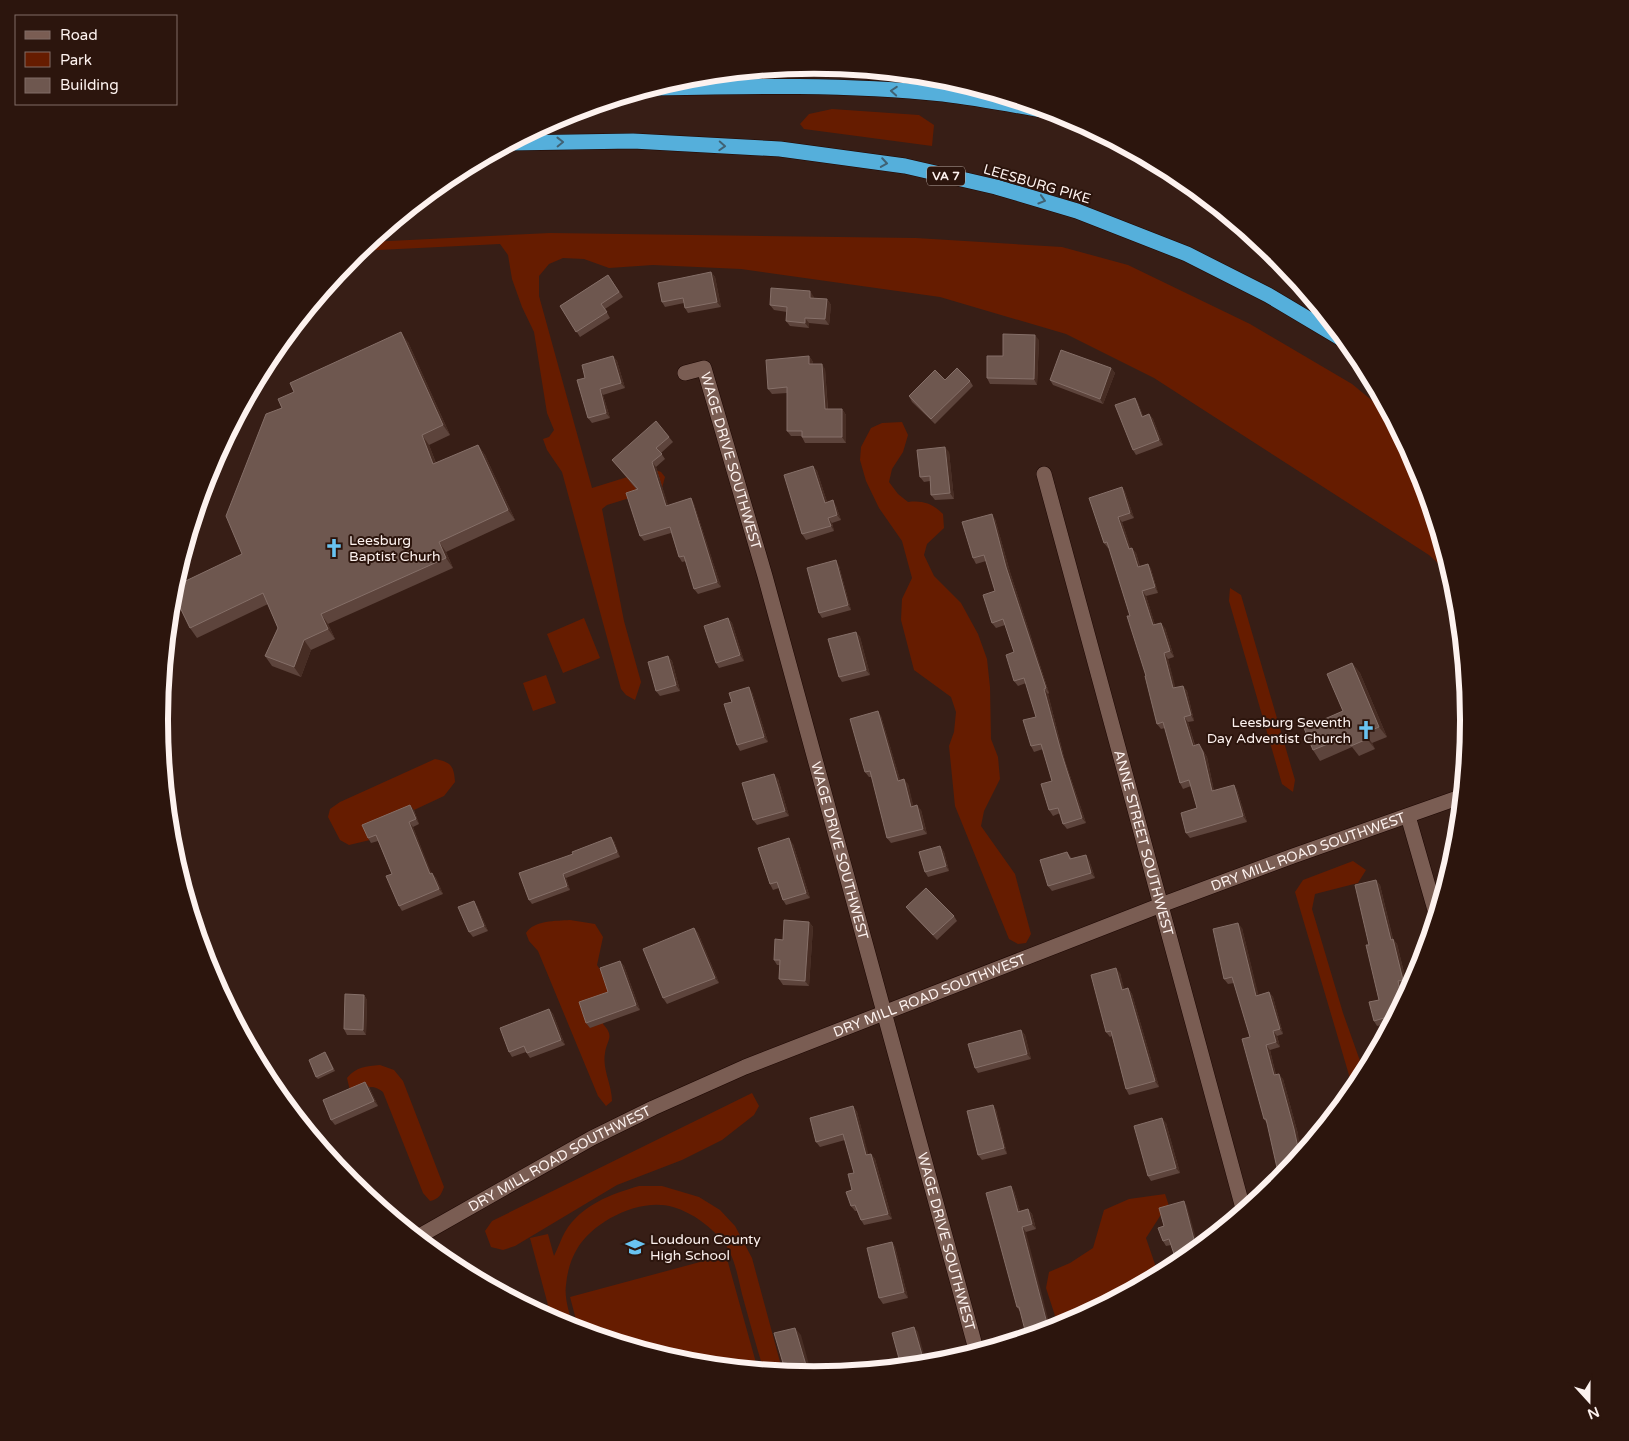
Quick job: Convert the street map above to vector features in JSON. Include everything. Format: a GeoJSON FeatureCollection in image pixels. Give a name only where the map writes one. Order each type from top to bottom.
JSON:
{"type":"FeatureCollection","features":[{"type":"Feature","properties":{"kind":"highway"},"geometry":{"type":"LineString","coordinates":[[680,88],[839,87],[961,96],[1011,105]]}},
{"type":"Feature","properties":{"kind":"highway","name":"LEESBURG PIKE"},"geometry":{"type":"LineString","coordinates":[[523,143],[633,141],[780,149],[905,166],[996,187],[1077,211],[1187,254],[1268,294],[1332,333]]}},
{"type":"Feature","properties":{"kind":"street","name":"WAGE DRIVE SOUTHWEST"},"geometry":{"type":"LineString","coordinates":[[685,372],[704,368],[765,576],[975,1347]]}},
{"type":"Feature","properties":{"kind":"street","name":"ANNE STREET SOUTHWEST"},"geometry":{"type":"LineString","coordinates":[[1044,474],[1242,1206]]}},
{"type":"Feature","properties":{"kind":"street","name":"DRY MILL ROAD SOUTHWEST"},"geometry":{"type":"LineString","coordinates":[[422,1235],[562,1155],[653,1108],[745,1067],[1161,905],[1457,798]]}},
{"type":"Feature","properties":{"kind":"street"},"geometry":{"type":"LineString","coordinates":[[1408,816],[1434,906]]}},
{"type":"Feature","properties":{"kind":"green space"},"geometry":{"type":"Polygon","coordinates":[[[832,109],[919,115],[934,125],[932,146],[804,129],[800,124],[809,114],[832,109]]]}},
{"type":"Feature","properties":{"kind":"green space"},"geometry":{"type":"Polygon","coordinates":[[[550,233],[916,238],[1062,247],[1128,265],[1250,324],[1352,384],[1381,408],[1412,473],[1427,513],[1442,567],[1429,555],[1154,378],[1066,334],[940,297],[741,269],[653,265],[609,268],[584,259],[563,258],[549,264],[539,276],[539,296],[592,488],[653,469],[661,472],[665,477],[662,488],[607,505],[602,509],[624,621],[641,682],[635,700],[626,695],[621,689],[562,472],[547,450],[543,439],[549,437],[554,430],[547,413],[534,332],[512,279],[508,255],[500,244],[370,250],[380,241],[550,233]]]}},
{"type":"Feature","properties":{"kind":"green space"},"geometry":{"type":"Polygon","coordinates":[[[902,422],[908,435],[903,452],[892,469],[889,482],[898,494],[908,502],[927,503],[943,514],[944,528],[927,544],[924,555],[934,576],[961,603],[978,634],[987,659],[990,687],[991,739],[998,757],[1000,779],[984,811],[981,826],[1015,874],[1031,934],[1026,943],[1018,944],[1009,939],[955,806],[949,746],[954,732],[956,712],[951,697],[914,670],[901,620],[902,599],[912,578],[902,541],[879,508],[866,481],[860,460],[861,447],[871,428],[882,423],[902,422]]]}},
{"type":"Feature","properties":{"kind":"green space"},"geometry":{"type":"Polygon","coordinates":[[[1230,588],[1241,595],[1295,780],[1293,792],[1282,784],[1229,601],[1230,588]]]}},
{"type":"Feature","properties":{"kind":"green space"},"geometry":{"type":"Polygon","coordinates":[[[584,618],[600,658],[563,673],[547,634],[584,618]]]}},
{"type":"Feature","properties":{"kind":"green space"},"geometry":{"type":"Polygon","coordinates":[[[546,675],[556,703],[533,711],[523,683],[546,675]]]}},
{"type":"Feature","properties":{"kind":"green space"},"geometry":{"type":"Polygon","coordinates":[[[435,759],[448,763],[454,772],[455,782],[444,796],[414,810],[370,840],[349,845],[340,840],[328,817],[330,809],[340,802],[435,759]]]}},
{"type":"Feature","properties":{"kind":"green space"},"geometry":{"type":"Polygon","coordinates":[[[1454,818],[1451,837],[1450,837],[1450,820],[1454,818]]]}},
{"type":"Feature","properties":{"kind":"green space"},"geometry":{"type":"Polygon","coordinates":[[[1353,861],[1366,870],[1358,883],[1315,894],[1312,909],[1343,1013],[1361,1065],[1351,1082],[1295,892],[1303,880],[1353,861]]]}},
{"type":"Feature","properties":{"kind":"green space"},"geometry":{"type":"Polygon","coordinates":[[[570,920],[595,924],[603,937],[597,965],[603,974],[612,997],[603,1024],[609,1032],[604,1059],[612,1101],[606,1106],[598,1096],[538,951],[529,941],[526,933],[540,923],[570,920]]]}},
{"type":"Feature","properties":{"kind":"green space"},"geometry":{"type":"Polygon","coordinates":[[[380,1065],[394,1070],[403,1081],[444,1187],[436,1199],[430,1201],[423,1193],[383,1092],[375,1087],[371,1087],[351,1095],[347,1078],[350,1074],[362,1068],[380,1065]]]}},
{"type":"Feature","properties":{"kind":"green space"},"geometry":{"type":"Polygon","coordinates":[[[752,1093],[759,1106],[754,1115],[722,1140],[682,1160],[617,1185],[515,1246],[503,1250],[491,1247],[485,1231],[492,1221],[752,1093]]]}},
{"type":"Feature","properties":{"kind":"green space"},"geometry":{"type":"Polygon","coordinates":[[[639,1186],[662,1186],[699,1197],[720,1210],[735,1226],[752,1258],[781,1366],[762,1365],[736,1268],[725,1244],[702,1221],[673,1207],[647,1205],[619,1214],[594,1229],[577,1249],[567,1275],[566,1296],[571,1320],[549,1310],[530,1238],[548,1234],[554,1256],[565,1232],[579,1215],[598,1202],[639,1186]]]}},
{"type":"Feature","properties":{"kind":"green space"},"geometry":{"type":"Polygon","coordinates":[[[1165,1194],[1169,1206],[1162,1213],[1146,1238],[1157,1269],[1101,1301],[1056,1320],[1046,1288],[1049,1272],[1070,1263],[1093,1248],[1104,1210],[1129,1199],[1165,1194]]]}},
{"type":"Feature","properties":{"kind":"green space"},"geometry":{"type":"Polygon","coordinates":[[[726,1255],[756,1365],[688,1355],[607,1333],[577,1322],[570,1297],[726,1255]]]}},
{"type":"Feature","properties":{"kind":"building"},"geometry":{"type":"Polygon","coordinates":[[[711,272],[717,302],[685,308],[683,298],[662,302],[658,283],[711,272]]]}},
{"type":"Feature","properties":{"kind":"building"},"geometry":{"type":"Polygon","coordinates":[[[608,275],[619,292],[601,304],[607,312],[576,332],[560,306],[608,275]]]}},
{"type":"Feature","properties":{"kind":"building"},"geometry":{"type":"Polygon","coordinates":[[[771,288],[810,291],[810,298],[827,299],[825,319],[805,318],[805,323],[786,321],[787,307],[770,305],[771,288]]]}},
{"type":"Feature","properties":{"kind":"building"},"geometry":{"type":"Polygon","coordinates":[[[401,332],[443,425],[422,435],[433,464],[478,445],[508,510],[439,542],[446,558],[321,614],[328,629],[304,640],[294,667],[265,656],[278,628],[263,593],[190,628],[178,604],[183,582],[242,554],[226,516],[266,414],[282,408],[278,399],[294,392],[290,383],[401,332]]]}},
{"type":"Feature","properties":{"kind":"building"},"geometry":{"type":"Polygon","coordinates":[[[1003,334],[1035,335],[1034,379],[987,378],[987,356],[1003,356],[1003,334]]]}},
{"type":"Feature","properties":{"kind":"building"},"geometry":{"type":"Polygon","coordinates":[[[1061,350],[1111,368],[1100,399],[1050,380],[1061,350]]]}},
{"type":"Feature","properties":{"kind":"building"},"geometry":{"type":"Polygon","coordinates":[[[613,356],[621,383],[600,389],[606,413],[588,418],[577,380],[585,378],[582,365],[613,356]]]}},
{"type":"Feature","properties":{"kind":"building"},"geometry":{"type":"Polygon","coordinates":[[[809,356],[809,364],[822,364],[825,409],[842,409],[842,437],[802,437],[802,431],[787,431],[787,387],[768,389],[766,360],[809,356]]]}},
{"type":"Feature","properties":{"kind":"building"},"geometry":{"type":"Polygon","coordinates":[[[957,368],[970,381],[931,419],[909,396],[935,370],[945,380],[957,368]]]}},
{"type":"Feature","properties":{"kind":"building"},"geometry":{"type":"Polygon","coordinates":[[[1135,398],[1142,417],[1149,414],[1159,440],[1133,450],[1115,405],[1135,398]]]}},
{"type":"Feature","properties":{"kind":"building"},"geometry":{"type":"Polygon","coordinates":[[[656,421],[669,437],[656,448],[662,454],[652,462],[666,506],[691,498],[717,582],[694,589],[684,556],[679,557],[670,527],[640,536],[626,493],[638,489],[612,460],[656,421]]]}},
{"type":"Feature","properties":{"kind":"building"},"geometry":{"type":"Polygon","coordinates":[[[945,447],[950,493],[931,495],[930,476],[920,477],[917,450],[945,447]]]}},
{"type":"Feature","properties":{"kind":"building"},"geometry":{"type":"Polygon","coordinates":[[[813,466],[825,503],[833,500],[837,515],[828,518],[831,526],[802,534],[784,475],[813,466]]]}},
{"type":"Feature","properties":{"kind":"building"},"geometry":{"type":"Polygon","coordinates":[[[1122,487],[1130,513],[1118,517],[1129,549],[1132,548],[1138,567],[1148,564],[1155,587],[1142,591],[1153,625],[1161,623],[1170,651],[1164,653],[1173,688],[1183,686],[1191,715],[1184,717],[1193,746],[1199,744],[1203,752],[1212,791],[1234,785],[1243,816],[1186,833],[1181,813],[1197,808],[1189,780],[1180,783],[1163,722],[1157,724],[1146,676],[1127,616],[1130,616],[1107,542],[1104,543],[1089,498],[1122,487]]]}},
{"type":"Feature","properties":{"kind":"building"},"geometry":{"type":"Polygon","coordinates":[[[992,514],[1006,567],[1046,688],[1044,689],[1062,755],[1082,818],[1063,824],[1058,808],[1049,810],[1041,784],[1052,781],[1041,744],[1031,746],[1023,720],[1036,717],[1024,678],[1014,681],[1006,655],[1014,652],[1003,619],[992,623],[983,595],[995,591],[984,555],[973,558],[962,522],[992,514]]]}},
{"type":"Feature","properties":{"kind":"building"},"geometry":{"type":"Polygon","coordinates":[[[836,560],[848,605],[819,613],[807,568],[836,560]]]}},
{"type":"Feature","properties":{"kind":"building"},"geometry":{"type":"Polygon","coordinates":[[[728,618],[740,655],[716,663],[704,626],[728,618]]]}},
{"type":"Feature","properties":{"kind":"building"},"geometry":{"type":"Polygon","coordinates":[[[856,632],[866,670],[839,677],[828,639],[856,632]]]}},
{"type":"Feature","properties":{"kind":"building"},"geometry":{"type":"Polygon","coordinates":[[[668,656],[676,685],[656,691],[648,662],[668,656]]]}},
{"type":"Feature","properties":{"kind":"building"},"geometry":{"type":"Polygon","coordinates":[[[1352,663],[1379,727],[1365,733],[1367,739],[1351,746],[1347,736],[1313,750],[1304,728],[1343,711],[1327,674],[1352,663]]]}},
{"type":"Feature","properties":{"kind":"building"},"geometry":{"type":"Polygon","coordinates":[[[749,687],[764,737],[737,745],[724,704],[732,702],[729,693],[749,687]]]}},
{"type":"Feature","properties":{"kind":"building"},"geometry":{"type":"Polygon","coordinates":[[[878,711],[898,781],[904,779],[911,807],[917,805],[923,829],[887,838],[870,771],[865,772],[850,719],[878,711]]]}},
{"type":"Feature","properties":{"kind":"building"},"geometry":{"type":"Polygon","coordinates":[[[774,774],[785,811],[753,820],[742,783],[774,774]]]}},
{"type":"Feature","properties":{"kind":"building"},"geometry":{"type":"Polygon","coordinates":[[[410,805],[416,819],[409,822],[430,874],[432,873],[439,889],[399,906],[386,876],[392,874],[376,835],[368,838],[362,825],[410,805]]]}},
{"type":"Feature","properties":{"kind":"building"},"geometry":{"type":"Polygon","coordinates":[[[611,837],[617,852],[563,874],[567,886],[529,900],[519,873],[573,854],[572,852],[611,837]]]}},
{"type":"Feature","properties":{"kind":"building"},"geometry":{"type":"Polygon","coordinates":[[[789,838],[806,893],[783,900],[777,882],[770,884],[758,848],[789,838]]]}},
{"type":"Feature","properties":{"kind":"building"},"geometry":{"type":"Polygon","coordinates":[[[940,846],[946,866],[925,872],[919,852],[940,846]]]}},
{"type":"Feature","properties":{"kind":"building"},"geometry":{"type":"Polygon","coordinates":[[[1067,852],[1070,859],[1086,855],[1091,873],[1048,886],[1040,860],[1067,852]]]}},
{"type":"Feature","properties":{"kind":"building"},"geometry":{"type":"Polygon","coordinates":[[[1376,880],[1403,980],[1398,981],[1401,994],[1386,1024],[1384,1018],[1374,1021],[1369,1002],[1379,1000],[1355,885],[1376,880]]]}},
{"type":"Feature","properties":{"kind":"building"},"geometry":{"type":"Polygon","coordinates":[[[926,888],[954,916],[933,935],[906,907],[926,888]]]}},
{"type":"Feature","properties":{"kind":"building"},"geometry":{"type":"Polygon","coordinates":[[[474,901],[484,926],[469,932],[458,907],[474,901]]]}},
{"type":"Feature","properties":{"kind":"building"},"geometry":{"type":"Polygon","coordinates":[[[784,920],[809,922],[805,981],[779,979],[780,960],[774,960],[775,939],[783,940],[784,920]]]}},
{"type":"Feature","properties":{"kind":"building"},"geometry":{"type":"Polygon","coordinates":[[[1238,923],[1256,996],[1269,992],[1280,1029],[1273,1031],[1276,1042],[1266,1045],[1274,1075],[1279,1074],[1298,1150],[1278,1172],[1266,1119],[1264,1119],[1242,1039],[1250,1037],[1232,977],[1224,979],[1213,929],[1238,923]]]}},
{"type":"Feature","properties":{"kind":"building"},"geometry":{"type":"Polygon","coordinates":[[[694,928],[715,978],[663,998],[643,949],[694,928]]]}},
{"type":"Feature","properties":{"kind":"building"},"geometry":{"type":"Polygon","coordinates":[[[620,961],[636,1005],[586,1023],[579,1002],[608,992],[600,968],[620,961]]]}},
{"type":"Feature","properties":{"kind":"building"},"geometry":{"type":"Polygon","coordinates":[[[1116,968],[1122,990],[1128,988],[1155,1081],[1126,1089],[1111,1031],[1106,1032],[1091,975],[1116,968]]]}},
{"type":"Feature","properties":{"kind":"building"},"geometry":{"type":"Polygon","coordinates":[[[345,994],[364,995],[363,1030],[344,1029],[345,994]]]}},
{"type":"Feature","properties":{"kind":"building"},"geometry":{"type":"Polygon","coordinates":[[[549,1009],[561,1040],[527,1053],[524,1046],[509,1052],[500,1028],[549,1009]]]}},
{"type":"Feature","properties":{"kind":"building"},"geometry":{"type":"Polygon","coordinates":[[[1021,1030],[1027,1054],[975,1068],[968,1044],[1021,1030]]]}},
{"type":"Feature","properties":{"kind":"building"},"geometry":{"type":"Polygon","coordinates":[[[325,1052],[333,1069],[316,1077],[309,1060],[325,1052]]]}},
{"type":"Feature","properties":{"kind":"building"},"geometry":{"type":"Polygon","coordinates":[[[365,1082],[374,1101],[331,1120],[323,1100],[365,1082]]]}},
{"type":"Feature","properties":{"kind":"building"},"geometry":{"type":"Polygon","coordinates":[[[993,1105],[1004,1148],[978,1155],[967,1111],[993,1105]]]}},
{"type":"Feature","properties":{"kind":"building"},"geometry":{"type":"Polygon","coordinates":[[[853,1106],[866,1155],[871,1154],[888,1214],[861,1220],[855,1205],[851,1206],[846,1192],[852,1190],[848,1174],[854,1173],[843,1134],[816,1142],[810,1118],[853,1106]]]}},
{"type":"Feature","properties":{"kind":"building"},"geometry":{"type":"Polygon","coordinates":[[[1162,1118],[1176,1168],[1148,1176],[1134,1126],[1162,1118]]]}},
{"type":"Feature","properties":{"kind":"building"},"geometry":{"type":"Polygon","coordinates":[[[1011,1186],[1018,1212],[1028,1209],[1032,1224],[1022,1227],[1047,1324],[1025,1332],[1019,1307],[1017,1307],[986,1193],[1011,1186]]]}},
{"type":"Feature","properties":{"kind":"building"},"geometry":{"type":"Polygon","coordinates":[[[1184,1201],[1195,1243],[1175,1257],[1169,1239],[1163,1241],[1158,1228],[1164,1226],[1159,1208],[1184,1201]]]}},
{"type":"Feature","properties":{"kind":"building"},"geometry":{"type":"Polygon","coordinates":[[[892,1242],[904,1292],[879,1298],[867,1248],[892,1242]]]}},
{"type":"Feature","properties":{"kind":"building"},"geometry":{"type":"Polygon","coordinates":[[[914,1327],[923,1358],[900,1362],[892,1333],[914,1327]]]}},
{"type":"Feature","properties":{"kind":"building"},"geometry":{"type":"Polygon","coordinates":[[[795,1328],[807,1367],[784,1366],[774,1333],[795,1328]]]}},
{"type":"Feature","properties":{"kind":"place","name":"Leesburg Baptist Churh"},"geometry":{"type":"Point","coordinates":[334,548]}},
{"type":"Feature","properties":{"kind":"place","name":"Leesburg Seventh Day Adventist Church"},"geometry":{"type":"Point","coordinates":[1366,730]}},
{"type":"Feature","properties":{"kind":"place","name":"Loudoun County High School"},"geometry":{"type":"Point","coordinates":[635,1247]}}]}
